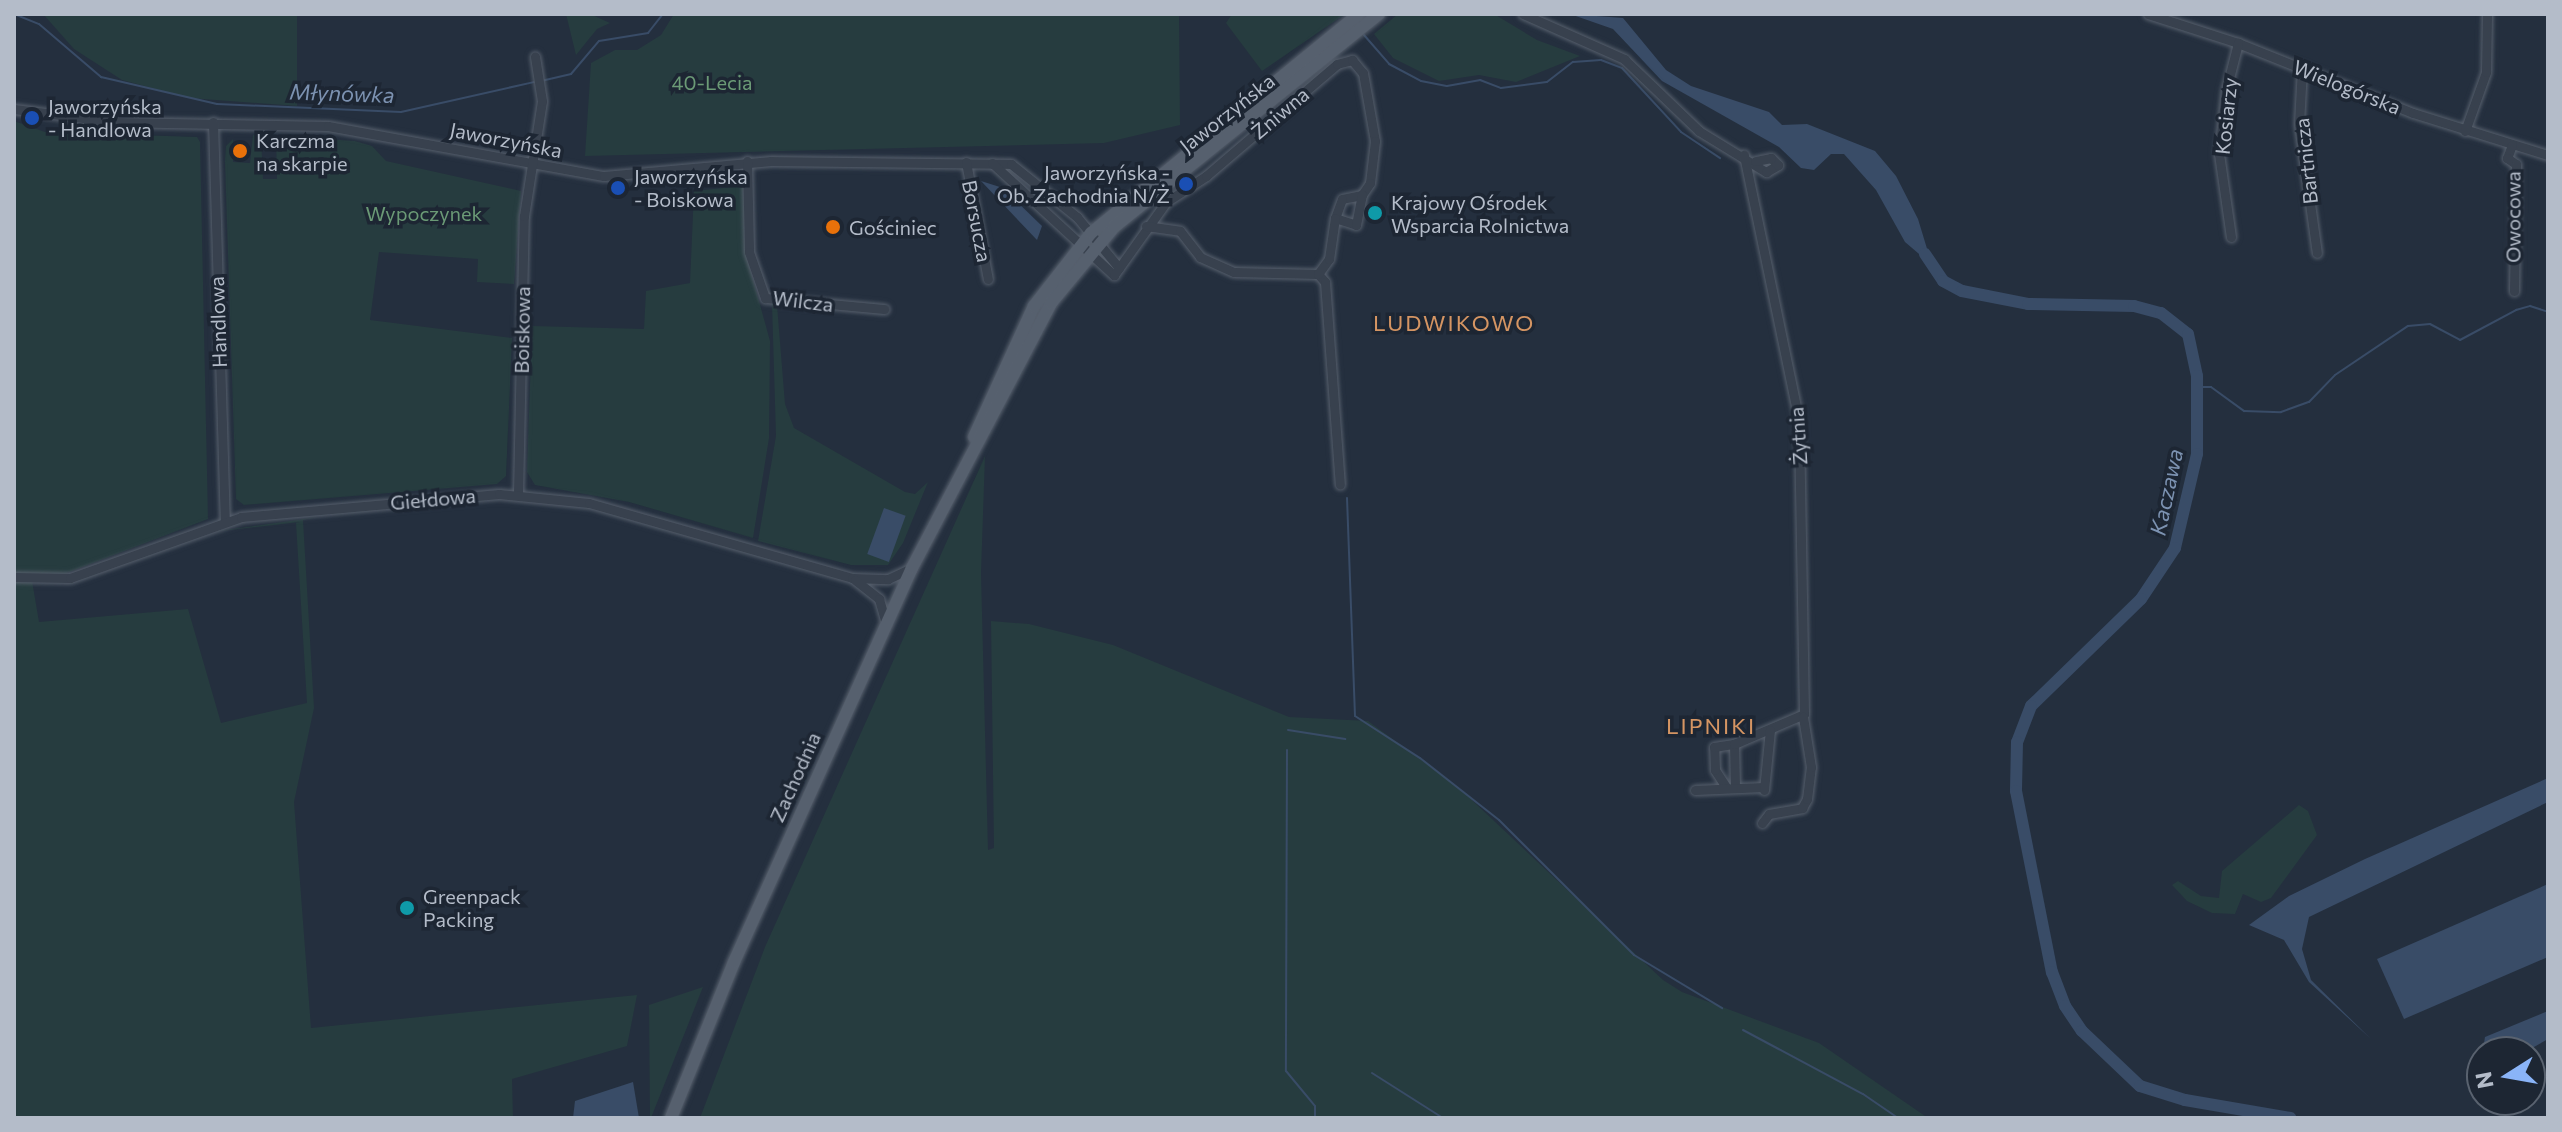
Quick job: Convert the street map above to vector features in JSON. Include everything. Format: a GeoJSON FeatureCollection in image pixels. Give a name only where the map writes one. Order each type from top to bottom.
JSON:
{"type":"FeatureCollection","features":[{"type":"Feature","properties":{"kind":"main road","name":"Jaworzyńska"},"geometry":{"type":"LineString","coordinates":[[1090,242],[1358,24],[1379,14]]}},
{"type":"Feature","properties":{"kind":"main road","name":"Zachodnia"},"geometry":{"type":"LineString","coordinates":[[671,1118],[739,949],[912,568],[1051,303],[1090,242]]}},
{"type":"Feature","properties":{"kind":"street"},"geometry":{"type":"LineString","coordinates":[[1523,14],[1624,59],[1699,131],[1755,161]]}},
{"type":"Feature","properties":{"kind":"street","name":"Wielogórska"},"geometry":{"type":"LineString","coordinates":[[2148,14],[2238,43],[2465,131],[2548,155]]}},
{"type":"Feature","properties":{"kind":"street"},"geometry":{"type":"LineString","coordinates":[[2465,131],[2486,72],[2487,14]]}},
{"type":"Feature","properties":{"kind":"street","name":"Kosiarzy"},"geometry":{"type":"LineString","coordinates":[[2231,237],[2219,154],[2226,90],[2238,43]]}},
{"type":"Feature","properties":{"kind":"street","name":"Boiskowa"},"geometry":{"type":"LineString","coordinates":[[518,494],[524,216],[540,81],[535,57]]}},
{"type":"Feature","properties":{"kind":"street","name":"Żniwna"},"geometry":{"type":"LineString","coordinates":[[1090,242],[1116,271],[1166,202],[1206,176],[1345,60],[1363,73],[1375,141],[1370,183],[1362,195],[1356,225],[1335,218]]}},
{"type":"Feature","properties":{"kind":"street","name":"Bartnicza"},"geometry":{"type":"LineString","coordinates":[[2302,68],[2299,124],[2317,253]]}},
{"type":"Feature","properties":{"kind":"street","name":"Jaworzyńska"},"geometry":{"type":"LineString","coordinates":[[14,109],[114,122],[213,122],[360,130],[530,166],[621,176],[747,161],[992,163],[1090,242]]}},
{"type":"Feature","properties":{"kind":"street","name":"Handlowa"},"geometry":{"type":"LineString","coordinates":[[213,122],[225,521]]}},
{"type":"Feature","properties":{"kind":"street","name":"Owocowa"},"geometry":{"type":"LineString","coordinates":[[2512,145],[2507,158],[2516,164],[2514,291]]}},
{"type":"Feature","properties":{"kind":"street","name":"Żytnia"},"geometry":{"type":"LineString","coordinates":[[1744,155],[1799,421],[1802,718],[1811,767],[1807,799],[1796,811],[1769,814],[1762,823]]}},
{"type":"Feature","properties":{"kind":"street","name":"Wilcza"},"geometry":{"type":"LineString","coordinates":[[747,161],[749,252],[765,298],[884,309]]}},
{"type":"Feature","properties":{"kind":"street","name":"Borsucza"},"geometry":{"type":"LineString","coordinates":[[966,162],[988,279]]}},
{"type":"Feature","properties":{"kind":"street"},"geometry":{"type":"LineString","coordinates":[[1318,274],[1329,259],[1335,218],[1342,199],[1362,195]]}},
{"type":"Feature","properties":{"kind":"street"},"geometry":{"type":"LineString","coordinates":[[1146,226],[1180,231],[1200,257],[1234,272],[1318,274],[1325,282],[1340,484]]}},
{"type":"Feature","properties":{"kind":"street","name":"Giełdowa"},"geometry":{"type":"LineString","coordinates":[[14,577],[70,578],[225,521],[518,494],[612,508],[852,578],[885,579],[912,568]]}},
{"type":"Feature","properties":{"kind":"street","name":"Giełdowa"},"geometry":{"type":"LineString","coordinates":[[852,578],[875,595],[886,625]]}},
{"type":"Feature","properties":{"kind":"street"},"geometry":{"type":"LineString","coordinates":[[1730,787],[1715,770],[1714,747],[1734,744],[1802,718]]}},
{"type":"Feature","properties":{"kind":"street"},"geometry":{"type":"LineString","coordinates":[[1695,790],[1730,787],[1764,790],[1770,730]]}},
{"type":"Feature","properties":{"kind":"street"},"geometry":{"type":"LineString","coordinates":[[1730,787],[1734,744]]}},
{"type":"Feature","properties":{"kind":"green space"},"geometry":{"type":"Polygon","coordinates":[[[43,14],[297,14],[297,106],[189,98],[122,80],[74,49],[43,14]]]}},
{"type":"Feature","properties":{"kind":"green space"},"geometry":{"type":"Polygon","coordinates":[[[566,14],[590,14],[610,23],[597,29],[576,55],[566,14]]]}},
{"type":"Feature","properties":{"kind":"green space","name":"40-Lecia"},"geometry":{"type":"Polygon","coordinates":[[[674,14],[1179,14],[1180,125],[1104,143],[585,156],[591,63],[615,50],[637,50],[661,35],[674,14]]]}},
{"type":"Feature","properties":{"kind":"green space"},"geometry":{"type":"Polygon","coordinates":[[[1232,14],[1345,14],[1262,71],[1226,23],[1232,14]]]}},
{"type":"Feature","properties":{"kind":"green space"},"geometry":{"type":"Polygon","coordinates":[[[1398,14],[1494,14],[1537,40],[1580,56],[1516,82],[1479,75],[1439,81],[1393,58],[1374,34],[1398,14]]]}},
{"type":"Feature","properties":{"kind":"green space"},"geometry":{"type":"Polygon","coordinates":[[[14,121],[45,132],[197,137],[200,142],[208,519],[64,574],[31,575],[39,622],[188,609],[221,723],[307,703],[296,523],[300,522],[211,532],[319,517],[303,520],[314,708],[294,802],[311,1028],[637,995],[627,1046],[512,1079],[513,1118],[14,1118],[14,121]]]}},
{"type":"Feature","properties":{"kind":"green space","name":"Wypoczynek"},"geometry":{"type":"Polygon","coordinates":[[[253,135],[261,136],[263,179],[277,179],[276,136],[355,141],[372,146],[386,161],[521,191],[514,284],[477,282],[478,259],[379,252],[370,320],[512,338],[506,476],[497,484],[244,505],[236,499],[225,161],[226,146],[233,139],[233,162],[250,163],[253,135]]]}},
{"type":"Feature","properties":{"kind":"green space"},"geometry":{"type":"Polygon","coordinates":[[[743,186],[746,254],[770,341],[769,438],[753,538],[629,502],[535,485],[527,472],[532,326],[644,329],[646,291],[690,283],[694,191],[743,186]]]}},
{"type":"Feature","properties":{"kind":"green space"},"geometry":{"type":"Polygon","coordinates":[[[772,304],[777,305],[785,404],[794,428],[905,492],[915,494],[928,482],[903,543],[888,565],[851,565],[758,541],[776,436],[772,304]]]}},
{"type":"Feature","properties":{"kind":"green space"},"geometry":{"type":"Polygon","coordinates":[[[985,456],[981,573],[988,850],[994,848],[991,621],[1029,624],[1113,645],[1289,717],[1368,721],[1458,787],[1663,980],[1682,992],[1819,1043],[1928,1118],[700,1118],[765,947],[985,456]]]}},
{"type":"Feature","properties":{"kind":"green space"},"geometry":{"type":"Polygon","coordinates":[[[2299,805],[2308,811],[2317,835],[2271,898],[2261,902],[2243,894],[2235,914],[2212,913],[2187,901],[2172,885],[2178,881],[2201,896],[2219,898],[2222,871],[2299,805]]]}},
{"type":"Feature","properties":{"kind":"green space"},"geometry":{"type":"Polygon","coordinates":[[[703,987],[651,1118],[650,1118],[649,1005],[703,987]]]}},
{"type":"Feature","properties":{"kind":"water"},"geometry":{"type":"Polygon","coordinates":[[[1570,14],[1623,18],[1666,70],[1691,86],[1769,112],[1782,125],[1807,124],[1875,151],[1896,176],[1918,219],[1932,265],[1905,242],[1876,190],[1844,154],[1831,154],[1814,170],[1801,168],[1779,147],[1662,81],[1613,29],[1570,14]]]}},
{"type":"Feature","properties":{"kind":"water"},"geometry":{"type":"Polygon","coordinates":[[[981,181],[1003,188],[1042,226],[1037,240],[981,181]]]}},
{"type":"Feature","properties":{"kind":"water"},"geometry":{"type":"Polygon","coordinates":[[[884,508],[906,516],[889,562],[867,554],[884,508]]]}},
{"type":"Feature","properties":{"kind":"water"},"geometry":{"type":"Polygon","coordinates":[[[2548,778],[2548,802],[2309,917],[2302,949],[2311,980],[2371,1039],[2309,982],[2284,940],[2249,925],[2289,896],[2548,778]]]}},
{"type":"Feature","properties":{"kind":"water"},"geometry":{"type":"Polygon","coordinates":[[[2548,884],[2548,957],[2404,1019],[2377,959],[2548,884]]]}},
{"type":"Feature","properties":{"kind":"water"},"geometry":{"type":"Polygon","coordinates":[[[2548,1011],[2546,1040],[2546,1036],[2487,1036],[2548,1011]]]}},
{"type":"Feature","properties":{"kind":"water"},"geometry":{"type":"Polygon","coordinates":[[[633,1082],[639,1118],[573,1118],[575,1101],[633,1082]]]}},
{"type":"Feature","properties":{"kind":"waterway","name":"Młynówka"},"geometry":{"type":"LineString","coordinates":[[14,14],[39,24],[101,77],[217,104],[401,112],[534,82]]}},
{"type":"Feature","properties":{"kind":"waterway","name":"Młynówka"},"geometry":{"type":"LineString","coordinates":[[541,81],[571,74],[599,41],[648,33],[663,14]]}},
{"type":"Feature","properties":{"kind":"waterway","name":"Młynówka"},"geometry":{"type":"LineString","coordinates":[[1364,35],[1389,64],[1421,81],[1447,86],[1480,80],[1501,88],[1547,82],[1573,62],[1601,60],[1622,68],[1681,132],[1720,158]]}},
{"type":"Feature","properties":{"kind":"waterway","name":"Kaczawa"},"geometry":{"type":"LineString","coordinates":[[1925,254],[1943,281],[1962,291],[2028,304],[2134,306],[2161,313],[2188,334],[2197,376],[2197,454],[2175,548],[2141,599],[2031,706],[2017,742],[2016,791],[2052,972],[2065,1006],[2082,1031],[2140,1086],[2185,1100],[2290,1118]]}},
{"type":"Feature","properties":{"kind":"waterway"},"geometry":{"type":"LineString","coordinates":[[2197,387],[2211,387],[2244,411],[2281,412],[2309,402],[2335,375],[2408,326],[2430,324],[2460,340],[2516,310],[2530,306],[2548,312]]}},
{"type":"Feature","properties":{"kind":"waterway"},"geometry":{"type":"LineString","coordinates":[[1347,498],[1355,716],[1420,758],[1499,820],[1634,955],[1722,1008]]}},
{"type":"Feature","properties":{"kind":"waterway"},"geometry":{"type":"LineString","coordinates":[[1288,730],[1345,739]]}},
{"type":"Feature","properties":{"kind":"waterway"},"geometry":{"type":"LineString","coordinates":[[1287,750],[1286,1071],[1315,1106],[1315,1118]]}},
{"type":"Feature","properties":{"kind":"waterway"},"geometry":{"type":"LineString","coordinates":[[1743,1030],[1863,1094],[1898,1118]]}},
{"type":"Feature","properties":{"kind":"waterway"},"geometry":{"type":"LineString","coordinates":[[1372,1073],[1443,1118]]}},
{"type":"Feature","properties":{"kind":"place","name":"Jaworzyńska - Handlowa"},"geometry":{"type":"Point","coordinates":[32,118]}},
{"type":"Feature","properties":{"kind":"place","name":"Karczma na skarpie"},"geometry":{"type":"Point","coordinates":[240,151]}},
{"type":"Feature","properties":{"kind":"place","name":"Jaworzyńska - Ob. Zachodnia N/Ż"},"geometry":{"type":"Point","coordinates":[1186,184]}},
{"type":"Feature","properties":{"kind":"place","name":"Jaworzyńska - Boiskowa"},"geometry":{"type":"Point","coordinates":[618,188]}},
{"type":"Feature","properties":{"kind":"place","name":"Krajowy Ośrodek Wsparcia Rolnictwa"},"geometry":{"type":"Point","coordinates":[1375,213]}},
{"type":"Feature","properties":{"kind":"place","name":"Gościniec"},"geometry":{"type":"Point","coordinates":[833,227]}},
{"type":"Feature","properties":{"kind":"place","name":"Greenpack Packing"},"geometry":{"type":"Point","coordinates":[407,908]}},
{"type":"Feature","properties":{"kind":"district","name":"LUDWIKOWO"},"geometry":{"type":"Point","coordinates":[1454,323]}},
{"type":"Feature","properties":{"kind":"district","name":"LIPNIKI"},"geometry":{"type":"Point","coordinates":[1711,726]}}]}
